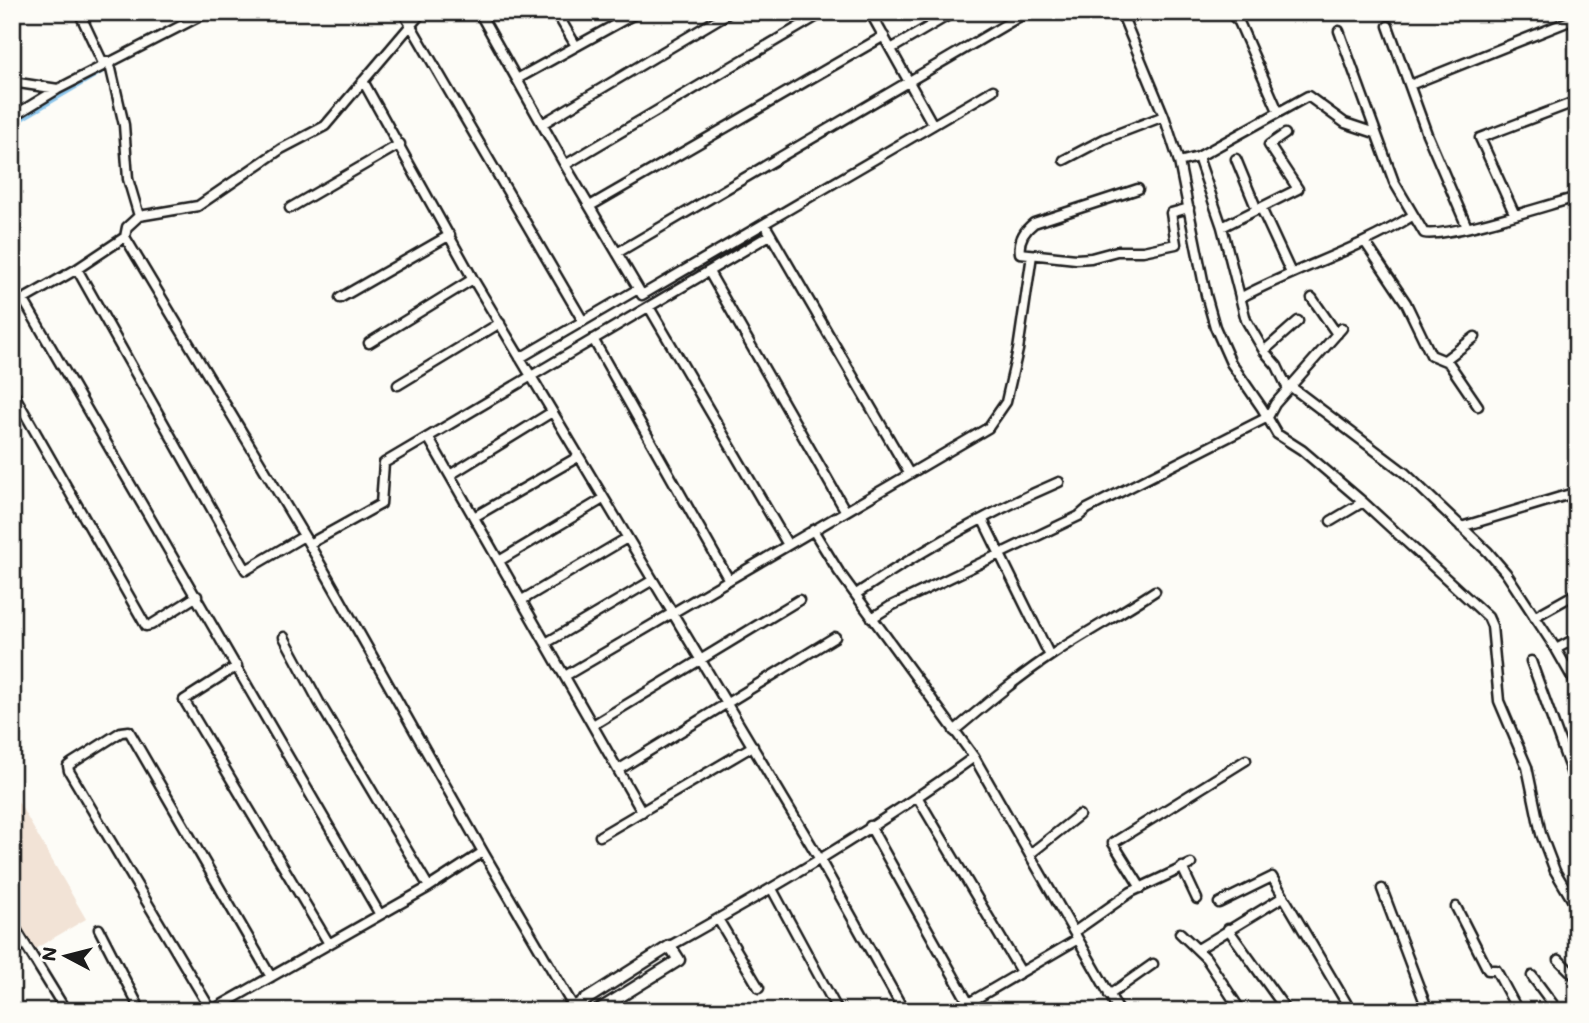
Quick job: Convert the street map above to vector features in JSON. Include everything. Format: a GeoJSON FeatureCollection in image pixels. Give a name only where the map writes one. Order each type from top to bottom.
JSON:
{"type":"FeatureCollection","features":[{"type":"Feature","properties":{"kind":"main road"},"geometry":{"type":"LineString","coordinates":[[573,1010],[670,946],[679,960],[597,1011]]}},
{"type":"Feature","properties":{"kind":"street"},"geometry":{"type":"LineString","coordinates":[[79,12],[102,61],[113,65]]}},
{"type":"Feature","properties":{"kind":"street"},"geometry":{"type":"LineString","coordinates":[[12,117],[58,89],[113,65],[208,12]]}},
{"type":"Feature","properties":{"kind":"street"},"geometry":{"type":"LineString","coordinates":[[403,12],[583,321]]}},
{"type":"Feature","properties":{"kind":"street"},"geometry":{"type":"LineString","coordinates":[[422,12],[325,126],[281,149],[198,206],[139,216],[127,228],[125,237],[306,540],[573,1010]]}},
{"type":"Feature","properties":{"kind":"street"},"geometry":{"type":"LineString","coordinates":[[479,12],[641,294],[993,90]]}},
{"type":"Feature","properties":{"kind":"street"},"geometry":{"type":"LineString","coordinates":[[556,12],[576,46]]}},
{"type":"Feature","properties":{"kind":"street"},"geometry":{"type":"LineString","coordinates":[[517,79],[638,12]]}},
{"type":"Feature","properties":{"kind":"street"},"geometry":{"type":"LineString","coordinates":[[542,124],[718,16],[730,12]]}},
{"type":"Feature","properties":{"kind":"street"},"geometry":{"type":"LineString","coordinates":[[565,165],[824,12]]}},
{"type":"Feature","properties":{"kind":"street"},"geometry":{"type":"LineString","coordinates":[[870,12],[933,125]]}},
{"type":"Feature","properties":{"kind":"street"},"geometry":{"type":"LineString","coordinates":[[891,49],[944,15],[954,12]]}},
{"type":"Feature","properties":{"kind":"street"},"geometry":{"type":"LineString","coordinates":[[617,253],[1027,12]]}},
{"type":"Feature","properties":{"kind":"street"},"geometry":{"type":"LineString","coordinates":[[1121,12],[1164,116],[1179,162],[1206,295],[1215,327],[1231,363],[1277,434],[1302,450],[1363,502],[1488,617],[1493,636],[1499,701],[1527,767],[1541,834],[1555,871],[1577,908]]}},
{"type":"Feature","properties":{"kind":"street"},"geometry":{"type":"LineString","coordinates":[[1229,12],[1239,22],[1278,111]]}},
{"type":"Feature","properties":{"kind":"street"},"geometry":{"type":"LineString","coordinates":[[1410,85],[1577,18]]}},
{"type":"Feature","properties":{"kind":"street"},"geometry":{"type":"LineString","coordinates":[[1388,26],[1427,134],[1466,227]]}},
{"type":"Feature","properties":{"kind":"street"},"geometry":{"type":"LineString","coordinates":[[1339,31],[1394,182],[1424,233],[1432,234],[1466,227],[1577,197]]}},
{"type":"Feature","properties":{"kind":"street"},"geometry":{"type":"LineString","coordinates":[[590,206],[884,36]]}},
{"type":"Feature","properties":{"kind":"street"},"geometry":{"type":"LineString","coordinates":[[113,65],[124,125],[128,179],[139,216]]}},
{"type":"Feature","properties":{"kind":"street"},"geometry":{"type":"LineString","coordinates":[[363,80],[473,279],[819,858],[904,1011]]}},
{"type":"Feature","properties":{"kind":"street"},"geometry":{"type":"LineString","coordinates":[[12,82],[58,89]]}},
{"type":"Feature","properties":{"kind":"street"},"geometry":{"type":"LineString","coordinates":[[1179,162],[1198,157],[1308,96],[1345,123],[1375,133]]}},
{"type":"Feature","properties":{"kind":"street"},"geometry":{"type":"LineString","coordinates":[[1514,213],[1480,138],[1577,100]]}},
{"type":"Feature","properties":{"kind":"street"},"geometry":{"type":"LineString","coordinates":[[1063,160],[1104,139],[1164,116]]}},
{"type":"Feature","properties":{"kind":"street"},"geometry":{"type":"LineString","coordinates":[[1222,227],[1297,189],[1269,145],[1285,134]]}},
{"type":"Feature","properties":{"kind":"street"},"geometry":{"type":"LineString","coordinates":[[290,208],[400,144]]}},
{"type":"Feature","properties":{"kind":"street"},"geometry":{"type":"LineString","coordinates":[[1198,157],[1222,227],[1246,320],[1289,388],[1405,473],[1488,552],[1506,573],[1577,686]]}},
{"type":"Feature","properties":{"kind":"street"},"geometry":{"type":"LineString","coordinates":[[1237,159],[1291,273]]}},
{"type":"Feature","properties":{"kind":"street"},"geometry":{"type":"LineString","coordinates":[[1138,190],[1034,223],[1027,229],[1019,246],[1020,253],[1032,256],[1091,258],[1117,251],[1143,251],[1176,244],[1171,214],[1189,208]]}},
{"type":"Feature","properties":{"kind":"street"},"geometry":{"type":"LineString","coordinates":[[1240,298],[1365,242],[1412,216]]}},
{"type":"Feature","properties":{"kind":"street"},"geometry":{"type":"LineString","coordinates":[[764,224],[909,472]]}},
{"type":"Feature","properties":{"kind":"street"},"geometry":{"type":"LineString","coordinates":[[340,298],[450,234]]}},
{"type":"Feature","properties":{"kind":"street"},"geometry":{"type":"LineString","coordinates":[[77,268],[246,570],[381,504],[384,463],[770,235]]}},
{"type":"Feature","properties":{"kind":"street"},"geometry":{"type":"LineString","coordinates":[[12,306],[125,237]]}},
{"type":"Feature","properties":{"kind":"street"},"geometry":{"type":"LineString","coordinates":[[1365,242],[1406,303],[1431,355],[1445,360],[1478,405]]}},
{"type":"Feature","properties":{"kind":"street"},"geometry":{"type":"LineString","coordinates":[[565,676],[988,428],[1006,402],[1018,350],[1032,256]]}},
{"type":"Feature","properties":{"kind":"street"},"geometry":{"type":"LineString","coordinates":[[709,272],[845,510]]}},
{"type":"Feature","properties":{"kind":"street"},"geometry":{"type":"LineString","coordinates":[[369,343],[473,279]]}},
{"type":"Feature","properties":{"kind":"street"},"geometry":{"type":"LineString","coordinates":[[520,358],[638,289]]}},
{"type":"Feature","properties":{"kind":"street"},"geometry":{"type":"LineString","coordinates":[[872,618],[891,606],[1079,516],[1087,509],[1268,418],[1275,404],[1339,331],[1312,298]]}},
{"type":"Feature","properties":{"kind":"street"},"geometry":{"type":"LineString","coordinates":[[23,299],[379,913]]}},
{"type":"Feature","properties":{"kind":"street"},"geometry":{"type":"LineString","coordinates":[[649,307],[788,545]]}},
{"type":"Feature","properties":{"kind":"street"},"geometry":{"type":"LineString","coordinates":[[1264,351],[1298,321]]}},
{"type":"Feature","properties":{"kind":"street"},"geometry":{"type":"LineString","coordinates":[[398,385],[500,323]]}},
{"type":"Feature","properties":{"kind":"street"},"geometry":{"type":"LineString","coordinates":[[1445,360],[1475,337]]}},
{"type":"Feature","properties":{"kind":"street"},"geometry":{"type":"LineString","coordinates":[[593,339],[729,580]]}},
{"type":"Feature","properties":{"kind":"street"},"geometry":{"type":"LineString","coordinates":[[12,391],[146,626],[197,596]]}},
{"type":"Feature","properties":{"kind":"street"},"geometry":{"type":"LineString","coordinates":[[450,475],[552,412]]}},
{"type":"Feature","properties":{"kind":"street"},"geometry":{"type":"LineString","coordinates":[[428,436],[642,812]]}},
{"type":"Feature","properties":{"kind":"street"},"geometry":{"type":"LineString","coordinates":[[474,517],[578,457]]}},
{"type":"Feature","properties":{"kind":"street"},"geometry":{"type":"LineString","coordinates":[[856,594],[892,570],[1013,502],[1059,482]]}},
{"type":"Feature","properties":{"kind":"street"},"geometry":{"type":"LineString","coordinates":[[1461,527],[1577,492]]}},
{"type":"Feature","properties":{"kind":"street"},"geometry":{"type":"LineString","coordinates":[[499,561],[603,499]]}},
{"type":"Feature","properties":{"kind":"street"},"geometry":{"type":"LineString","coordinates":[[1331,521],[1363,502]]}},
{"type":"Feature","properties":{"kind":"street"},"geometry":{"type":"LineString","coordinates":[[982,520],[1050,656]]}},
{"type":"Feature","properties":{"kind":"street"},"geometry":{"type":"LineString","coordinates":[[813,530],[872,618],[974,757],[1119,1011]]}},
{"type":"Feature","properties":{"kind":"street"},"geometry":{"type":"LineString","coordinates":[[522,600],[627,538]]}},
{"type":"Feature","properties":{"kind":"street"},"geometry":{"type":"LineString","coordinates":[[546,643],[653,580]]}},
{"type":"Feature","properties":{"kind":"street"},"geometry":{"type":"LineString","coordinates":[[954,731],[999,693],[1050,656],[1121,614],[1155,590]]}},
{"type":"Feature","properties":{"kind":"street"},"geometry":{"type":"LineString","coordinates":[[1534,617],[1577,593]]}},
{"type":"Feature","properties":{"kind":"street"},"geometry":{"type":"LineString","coordinates":[[593,725],[799,600]]}},
{"type":"Feature","properties":{"kind":"street"},"geometry":{"type":"LineString","coordinates":[[284,637],[319,702],[429,887]]}},
{"type":"Feature","properties":{"kind":"street"},"geometry":{"type":"LineString","coordinates":[[618,769],[835,637]]}},
{"type":"Feature","properties":{"kind":"street"},"geometry":{"type":"LineString","coordinates":[[1556,649],[1577,638]]}},
{"type":"Feature","properties":{"kind":"street"},"geometry":{"type":"LineString","coordinates":[[1531,661],[1577,788]]}},
{"type":"Feature","properties":{"kind":"street"},"geometry":{"type":"LineString","coordinates":[[237,666],[184,700],[328,942]]}},
{"type":"Feature","properties":{"kind":"street"},"geometry":{"type":"LineString","coordinates":[[271,976],[129,731],[121,732],[68,766],[211,1011],[271,976],[328,942],[429,887],[483,852]]}},
{"type":"Feature","properties":{"kind":"street"},"geometry":{"type":"LineString","coordinates":[[600,836],[753,746]]}},
{"type":"Feature","properties":{"kind":"street"},"geometry":{"type":"LineString","coordinates":[[670,946],[772,889],[918,798],[974,757]]}},
{"type":"Feature","properties":{"kind":"street"},"geometry":{"type":"LineString","coordinates":[[1141,888],[1113,843],[1246,760]]}},
{"type":"Feature","properties":{"kind":"street"},"geometry":{"type":"LineString","coordinates":[[918,798],[1021,972]]}},
{"type":"Feature","properties":{"kind":"street"},"geometry":{"type":"LineString","coordinates":[[1030,854],[1079,815]]}},
{"type":"Feature","properties":{"kind":"street"},"geometry":{"type":"LineString","coordinates":[[870,826],[971,1007]]}},
{"type":"Feature","properties":{"kind":"street"},"geometry":{"type":"LineString","coordinates":[[955,1011],[971,1007],[1076,936],[1131,892],[1186,866],[1197,899]]}},
{"type":"Feature","properties":{"kind":"street"},"geometry":{"type":"LineString","coordinates":[[1219,903],[1270,876],[1351,1011]]}},
{"type":"Feature","properties":{"kind":"street"},"geometry":{"type":"LineString","coordinates":[[772,889],[838,1011]]}},
{"type":"Feature","properties":{"kind":"street"},"geometry":{"type":"LineString","coordinates":[[1382,889],[1428,1011]]}},
{"type":"Feature","properties":{"kind":"street"},"geometry":{"type":"LineString","coordinates":[[1198,949],[1283,897]]}},
{"type":"Feature","properties":{"kind":"street"},"geometry":{"type":"LineString","coordinates":[[1456,907],[1488,970],[1496,970],[1518,1011]]}},
{"type":"Feature","properties":{"kind":"street"},"geometry":{"type":"LineString","coordinates":[[718,919],[759,988]]}},
{"type":"Feature","properties":{"kind":"street"},"geometry":{"type":"LineString","coordinates":[[12,923],[66,1011]]}},
{"type":"Feature","properties":{"kind":"street"},"geometry":{"type":"LineString","coordinates":[[99,929],[141,1011]]}},
{"type":"Feature","properties":{"kind":"street"},"geometry":{"type":"LineString","coordinates":[[1228,929],[1287,1011]]}},
{"type":"Feature","properties":{"kind":"street"},"geometry":{"type":"LineString","coordinates":[[1181,933],[1198,949],[1241,1011]]}},
{"type":"Feature","properties":{"kind":"street"},"geometry":{"type":"LineString","coordinates":[[1559,960],[1577,978]]}},
{"type":"Feature","properties":{"kind":"street"},"geometry":{"type":"LineString","coordinates":[[1109,995],[1153,964]]}},
{"type":"Feature","properties":{"kind":"street"},"geometry":{"type":"LineString","coordinates":[[1532,976],[1558,1011]]}},
{"type":"Feature","properties":{"kind":"shaded area"},"geometry":{"type":"Polygon","coordinates":[[[12,791],[86,919],[33,950],[12,913],[12,791]]]}},
{"type":"Feature","properties":{"kind":"waterway"},"geometry":{"type":"LineString","coordinates":[[12,123],[102,70]]}}]}
